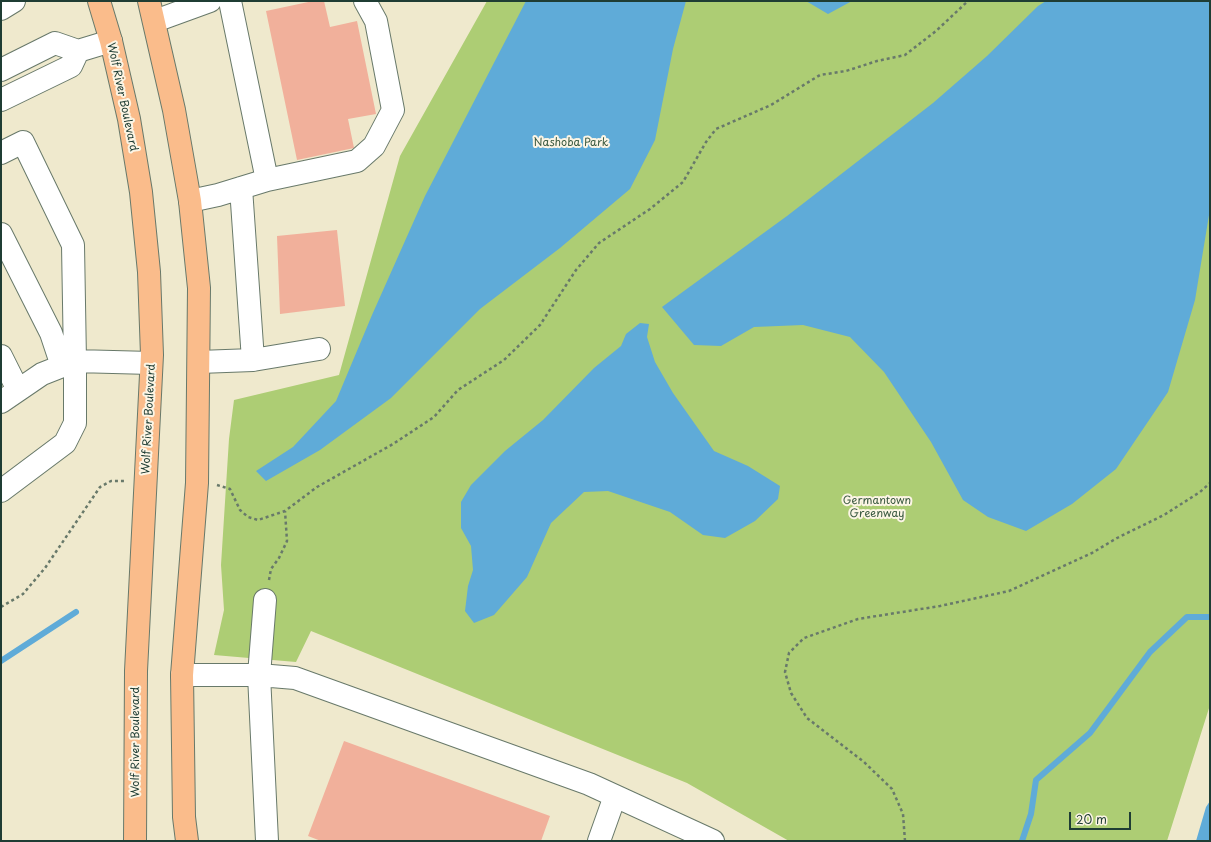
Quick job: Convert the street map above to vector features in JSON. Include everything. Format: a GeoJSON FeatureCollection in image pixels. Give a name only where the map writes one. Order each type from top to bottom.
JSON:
{"type":"FeatureCollection","features":[{"type":"Feature","properties":{"kind":"main road","name":"Wolf River Boulevard"},"geometry":{"type":"LineString","coordinates":[[99,1],[111,41],[129,119],[141,192],[149,272],[151,363],[136,672],[136,841]]}},
{"type":"Feature","properties":{"kind":"main road"},"geometry":{"type":"LineString","coordinates":[[152,11],[174,110],[190,201],[199,288],[197,483],[182,675],[184,817],[187,841]]}},
{"type":"Feature","properties":{"kind":"lane"},"geometry":{"type":"LineString","coordinates":[[1,9],[14,1]]}},
{"type":"Feature","properties":{"kind":"lane"},"geometry":{"type":"LineString","coordinates":[[152,11],[210,1]]}},
{"type":"Feature","properties":{"kind":"lane"},"geometry":{"type":"LineString","coordinates":[[230,1],[267,180]]}},
{"type":"Feature","properties":{"kind":"lane"},"geometry":{"type":"LineString","coordinates":[[190,201],[267,180],[357,161],[374,146],[393,110],[376,21],[365,1]]}},
{"type":"Feature","properties":{"kind":"lane"},"geometry":{"type":"LineString","coordinates":[[1,70],[55,44],[78,51],[111,41]]}},
{"type":"Feature","properties":{"kind":"lane"},"geometry":{"type":"LineString","coordinates":[[1,100],[71,66],[78,51]]}},
{"type":"Feature","properties":{"kind":"lane"},"geometry":{"type":"LineString","coordinates":[[1,153],[23,142],[73,245],[69,364],[75,423],[65,443],[1,491]]}},
{"type":"Feature","properties":{"kind":"lane"},"geometry":{"type":"LineString","coordinates":[[241,188],[253,360]]}},
{"type":"Feature","properties":{"kind":"lane"},"geometry":{"type":"LineString","coordinates":[[1,234],[51,333],[69,364]]}},
{"type":"Feature","properties":{"kind":"lane"},"geometry":{"type":"LineString","coordinates":[[199,362],[253,360],[319,349]]}},
{"type":"Feature","properties":{"kind":"lane"},"geometry":{"type":"LineString","coordinates":[[1,356],[10,396],[42,374],[69,364],[151,363]]}},
{"type":"Feature","properties":{"kind":"lane"},"geometry":{"type":"LineString","coordinates":[[265,600],[259,675],[267,841]]}},
{"type":"Feature","properties":{"kind":"lane"},"geometry":{"type":"LineString","coordinates":[[182,675],[259,675],[296,678],[589,784],[711,840]]}},
{"type":"Feature","properties":{"kind":"lane"},"geometry":{"type":"LineString","coordinates":[[598,841],[615,796]]}},
{"type":"Feature","properties":{"kind":"path"},"geometry":{"type":"LineString","coordinates":[[197,483],[230,489],[240,510],[248,517],[258,520],[285,511],[318,487],[393,444],[434,417],[458,390],[504,360],[540,326],[576,270],[599,243],[650,209],[683,182],[706,142],[716,129],[771,105],[820,75],[846,71],[877,61],[905,55],[936,31],[968,1]]}},
{"type":"Feature","properties":{"kind":"path"},"geometry":{"type":"LineString","coordinates":[[1,607],[23,594],[28,589],[45,568],[100,487],[111,481],[146,482]]}},
{"type":"Feature","properties":{"kind":"path"},"geometry":{"type":"LineString","coordinates":[[905,841],[903,814],[892,788],[864,762],[807,718],[791,693],[785,672],[789,653],[804,638],[858,619],[940,606],[1009,591],[1092,553],[1117,538],[1164,515],[1200,492],[1210,483]]}},
{"type":"Feature","properties":{"kind":"path"},"geometry":{"type":"LineString","coordinates":[[265,600],[271,570],[279,558],[287,541],[285,511]]}},
{"type":"Feature","properties":{"kind":"green space","name":"Germantown Greenway"},"geometry":{"type":"Polygon","coordinates":[[[487,1],[1210,1],[1210,705],[1167,841],[789,841],[687,783],[311,631],[296,662],[214,655],[224,610],[221,565],[229,439],[234,400],[339,375],[400,156],[487,1]]]}},
{"type":"Feature","properties":{"kind":"water"},"geometry":{"type":"Polygon","coordinates":[[[526,1],[686,1],[673,49],[655,140],[630,189],[560,248],[480,309],[391,398],[320,450],[266,481],[256,471],[293,447],[336,401],[372,315],[425,196],[526,1]]]}},
{"type":"Feature","properties":{"kind":"water"},"geometry":{"type":"Polygon","coordinates":[[[806,1],[852,1],[828,14],[806,1]]]}},
{"type":"Feature","properties":{"kind":"water"},"geometry":{"type":"Polygon","coordinates":[[[1046,1],[1210,1],[1210,209],[1195,300],[1168,392],[1116,469],[1072,504],[1026,531],[988,517],[963,500],[931,442],[884,372],[850,337],[803,325],[754,327],[721,346],[694,345],[662,307],[787,216],[933,103],[987,56],[1038,6],[1046,1]]]}},
{"type":"Feature","properties":{"kind":"water"},"geometry":{"type":"Polygon","coordinates":[[[640,323],[649,324],[647,337],[655,362],[673,393],[714,451],[748,466],[780,486],[778,499],[755,521],[725,538],[703,535],[670,512],[608,491],[584,492],[551,523],[527,577],[494,615],[474,623],[465,611],[468,586],[473,570],[471,546],[461,528],[461,502],[471,485],[505,451],[543,420],[594,368],[621,346],[626,334],[640,323]]]}},
{"type":"Feature","properties":{"kind":"water"},"geometry":{"type":"Polygon","coordinates":[[[1210,801],[1210,841],[1196,841],[1206,807],[1210,801]]]}},
{"type":"Feature","properties":{"kind":"building"},"geometry":{"type":"Polygon","coordinates":[[[313,1],[324,1],[330,27],[357,21],[376,114],[348,119],[354,148],[297,160],[266,11],[313,1]]]}},
{"type":"Feature","properties":{"kind":"building"},"geometry":{"type":"Polygon","coordinates":[[[337,230],[345,306],[280,314],[277,236],[337,230]]]}},
{"type":"Feature","properties":{"kind":"building"},"geometry":{"type":"Polygon","coordinates":[[[344,741],[550,816],[541,841],[321,841],[308,836],[344,741]]]}},
{"type":"Feature","properties":{"kind":"waterway"},"geometry":{"type":"LineString","coordinates":[[1,661],[76,612]]}},
{"type":"Feature","properties":{"kind":"waterway"},"geometry":{"type":"LineString","coordinates":[[1022,841],[1031,814],[1036,780],[1090,733],[1150,652],[1187,617],[1210,617]]}},
{"type":"Feature","properties":{"kind":"park label","name":"Nashoba Park"},"geometry":{"type":"Point","coordinates":[571,143]}}]}
